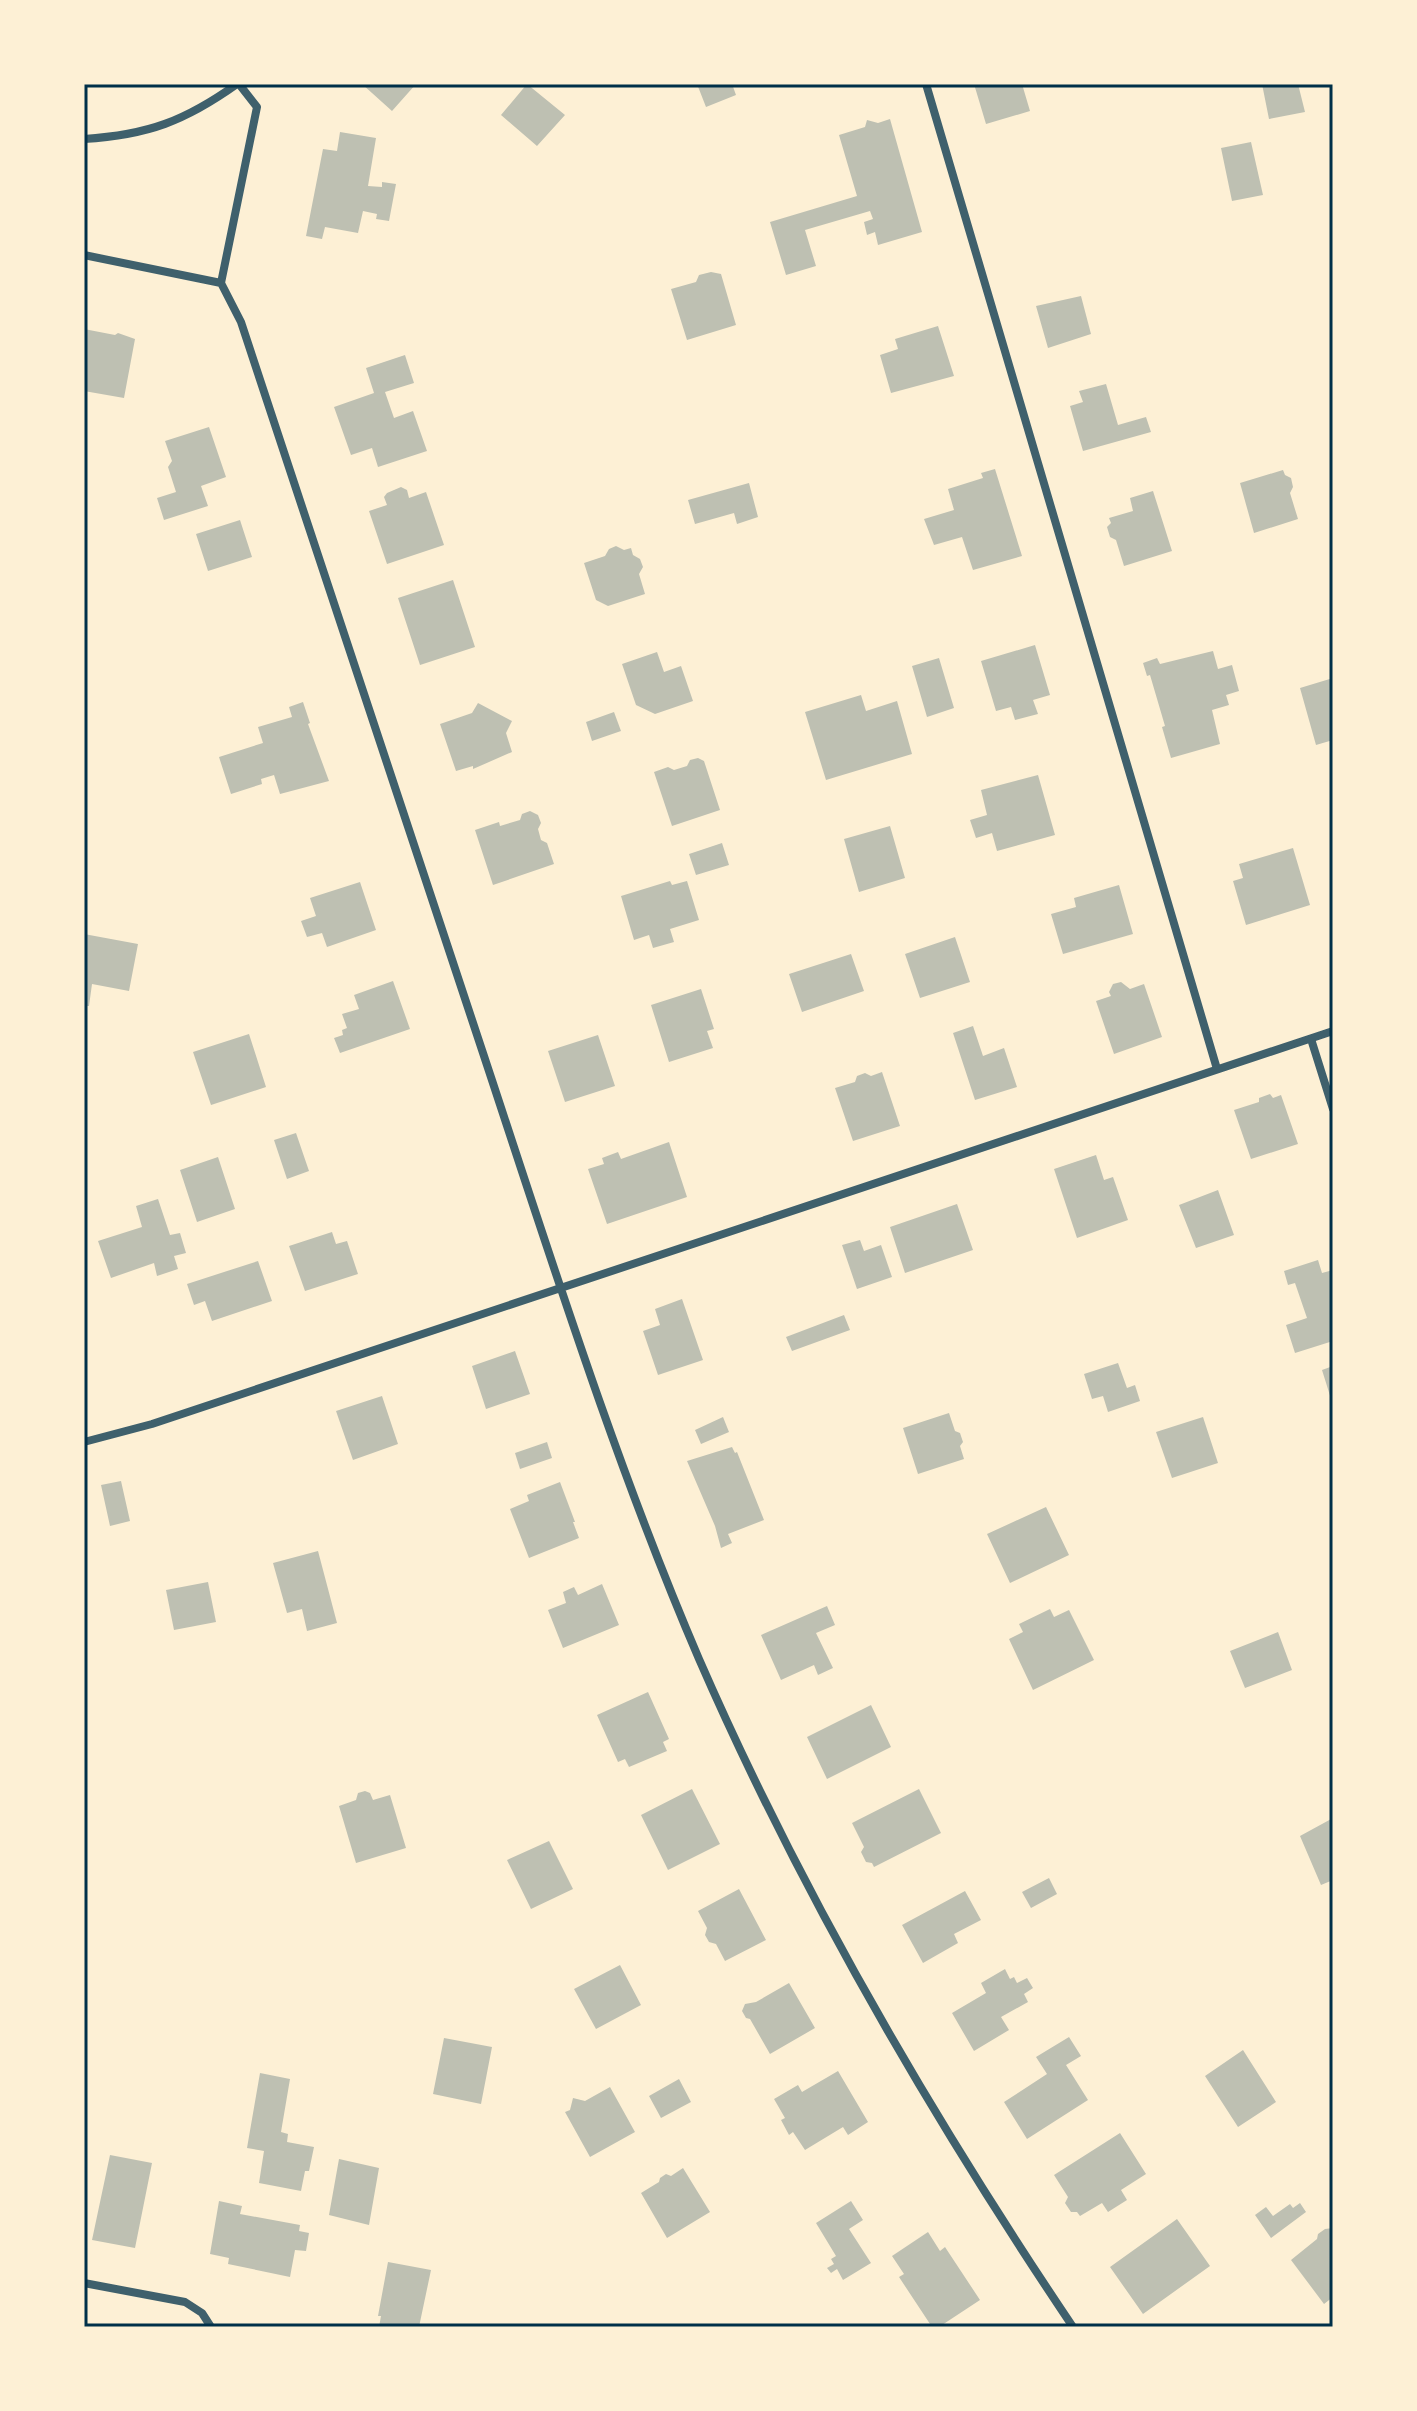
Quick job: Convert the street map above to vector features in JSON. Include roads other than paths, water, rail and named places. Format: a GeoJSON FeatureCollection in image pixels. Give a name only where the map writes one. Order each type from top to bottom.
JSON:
{"type":"FeatureCollection","features":[{"type":"Feature","properties":{"kind":"street"},"geometry":{"type":"LineString","coordinates":[[84,139],[127,136],[169,124],[212,102],[238,84],[257,107],[221,283],[241,322],[610,1431],[648,1532],[730,1727],[819,1908],[946,2131],[1073,2327]]}},
{"type":"Feature","properties":{"kind":"street"},"geometry":{"type":"LineString","coordinates":[[926,84],[1217,1069]]}},
{"type":"Feature","properties":{"kind":"street"},"geometry":{"type":"LineString","coordinates":[[84,255],[221,283]]}},
{"type":"Feature","properties":{"kind":"street"},"geometry":{"type":"LineString","coordinates":[[84,1442],[166,1419],[1333,1031]]}},
{"type":"Feature","properties":{"kind":"street"},"geometry":{"type":"LineString","coordinates":[[1311,1039],[1333,1109]]}},
{"type":"Feature","properties":{"kind":"street"},"geometry":{"type":"LineString","coordinates":[[84,2283],[185,2302],[202,2313],[211,2327]]}}]}
